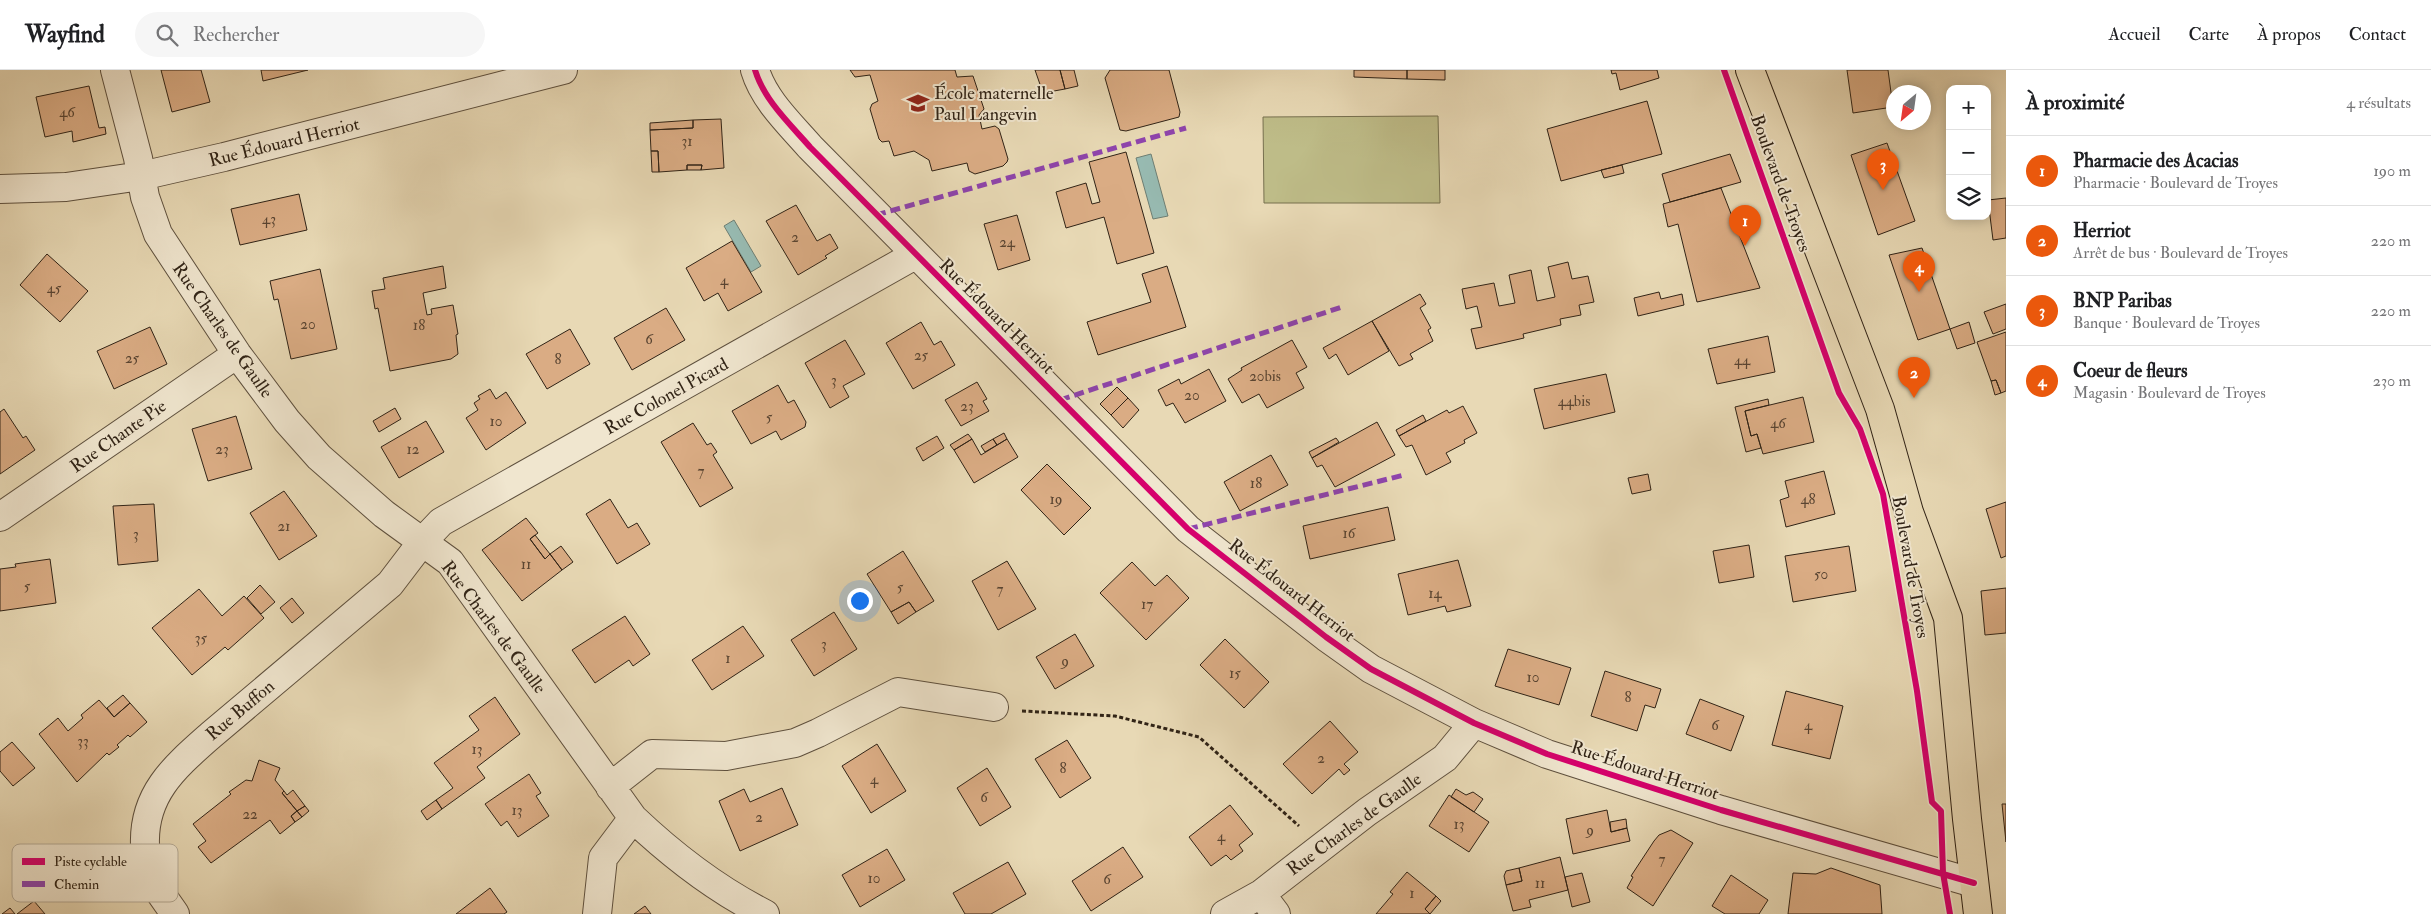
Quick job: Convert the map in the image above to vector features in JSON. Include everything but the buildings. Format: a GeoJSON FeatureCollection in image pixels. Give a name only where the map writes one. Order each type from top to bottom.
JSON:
{"type":"FeatureCollection","features":[{"type":"Feature","properties":{"kind":"main road","name":"Boulevard de Troyes"},"geometry":{"type":"LineString","coordinates":[[1750,70],[1880,408],[1909,512],[1948,618],[1978,914]]}},
{"type":"Feature","properties":{"kind":"street","name":"Rue Charles de Gaulle"},"geometry":{"type":"LineString","coordinates":[[115,70],[138,158],[145,197],[158,234],[236,354],[287,421],[319,457],[384,514],[450,562],[633,818],[661,844],[698,873],[765,914]]}},
{"type":"Feature","properties":{"kind":"street","name":"Rue Édouard Herriot"},"geometry":{"type":"LineString","coordinates":[[0,189],[66,187],[141,176],[564,70]]}},
{"type":"Feature","properties":{"kind":"street","name":"Rue Édouard Herriot"},"geometry":{"type":"LineString","coordinates":[[755,70],[759,82],[780,114],[810,147],[1188,529],[1326,637],[1371,669],[1474,723],[1556,757],[1722,810],[1974,883]]}},
{"type":"Feature","properties":{"kind":"street","name":"Rue Colonel Picard"},"geometry":{"type":"LineString","coordinates":[[422,542],[441,522],[915,255]]}},
{"type":"Feature","properties":{"kind":"street","name":"Rue Chante Pie"},"geometry":{"type":"LineString","coordinates":[[0,518],[236,354]]}},
{"type":"Feature","properties":{"kind":"street","name":"Rue Buffon"},"geometry":{"type":"LineString","coordinates":[[146,844],[146,824],[157,789],[182,760],[390,584],[422,542]]}},
{"type":"Feature","properties":{"kind":"street"},"geometry":{"type":"LineString","coordinates":[[610,787],[652,754],[726,756],[795,743],[898,692],[994,708]]}},
{"type":"Feature","properties":{"kind":"street","name":"Rue Charles de Gaulle"},"geometry":{"type":"LineString","coordinates":[[1225,914],[1268,904],[1322,846],[1445,758],[1474,723]]}},
{"type":"Feature","properties":{"kind":"street"},"geometry":{"type":"LineString","coordinates":[[597,914],[603,858],[633,818]]}},
{"type":"Feature","properties":{"kind":"street","name":"Rue Buffon"},"geometry":{"type":"LineString","coordinates":[[167,902],[175,914]]}},
{"type":"Feature","properties":{"kind":"path"},"geometry":{"type":"LineString","coordinates":[[994,708],[1115,716],[1199,737],[1322,846]]}},
{"type":"Feature","properties":{"kind":"shaded area"},"geometry":{"type":"Polygon","coordinates":[[[1438,116],[1440,203],[1264,203],[1263,117],[1438,116]]]}},
{"type":"Feature","properties":{"kind":"water"},"geometry":{"type":"Polygon","coordinates":[[[1151,154],[1168,216],[1153,219],[1136,158],[1151,154]]]}},
{"type":"Feature","properties":{"kind":"water"},"geometry":{"type":"Polygon","coordinates":[[[734,220],[761,266],[751,272],[724,226],[734,220]]]}},
{"type":"Feature","properties":{"kind":"marked path"},"geometry":{"type":"LineString","coordinates":[[876,215],[1186,128]]}},
{"type":"Feature","properties":{"kind":"marked path"},"geometry":{"type":"LineString","coordinates":[[1060,400],[1342,307]]}},
{"type":"Feature","properties":{"kind":"marked path"},"geometry":{"type":"LineString","coordinates":[[1188,529],[1404,475]]}},
{"type":"Feature","properties":{"kind":"cycle path"},"geometry":{"type":"LineString","coordinates":[[755,70],[771,101],[810,147],[1188,529],[1326,637],[1371,669],[1474,723],[1547,754],[1721,810],[1974,883]]}},
{"type":"Feature","properties":{"kind":"cycle path"},"geometry":{"type":"LineString","coordinates":[[1724,70],[1839,393],[1860,429],[1883,494],[1917,691],[1932,802],[1941,811],[1943,873],[1950,914]]}},
{"type":"Feature","properties":{"kind":"place","name":"École maternelle Paul Langevin"},"geometry":{"type":"Point","coordinates":[918,103]}},
{"type":"Feature","properties":{"kind":"place","name":"BNP Paribas"},"geometry":{"type":"Point","coordinates":[1883,190]}},
{"type":"Feature","properties":{"kind":"place","name":"Pharmacie des Acacias"},"geometry":{"type":"Point","coordinates":[1745,246]}},
{"type":"Feature","properties":{"kind":"place","name":"Coeur de fleurs"},"geometry":{"type":"Point","coordinates":[1919,292]}},
{"type":"Feature","properties":{"kind":"place","name":"Herriot"},"geometry":{"type":"Point","coordinates":[1914,398]}}]}
